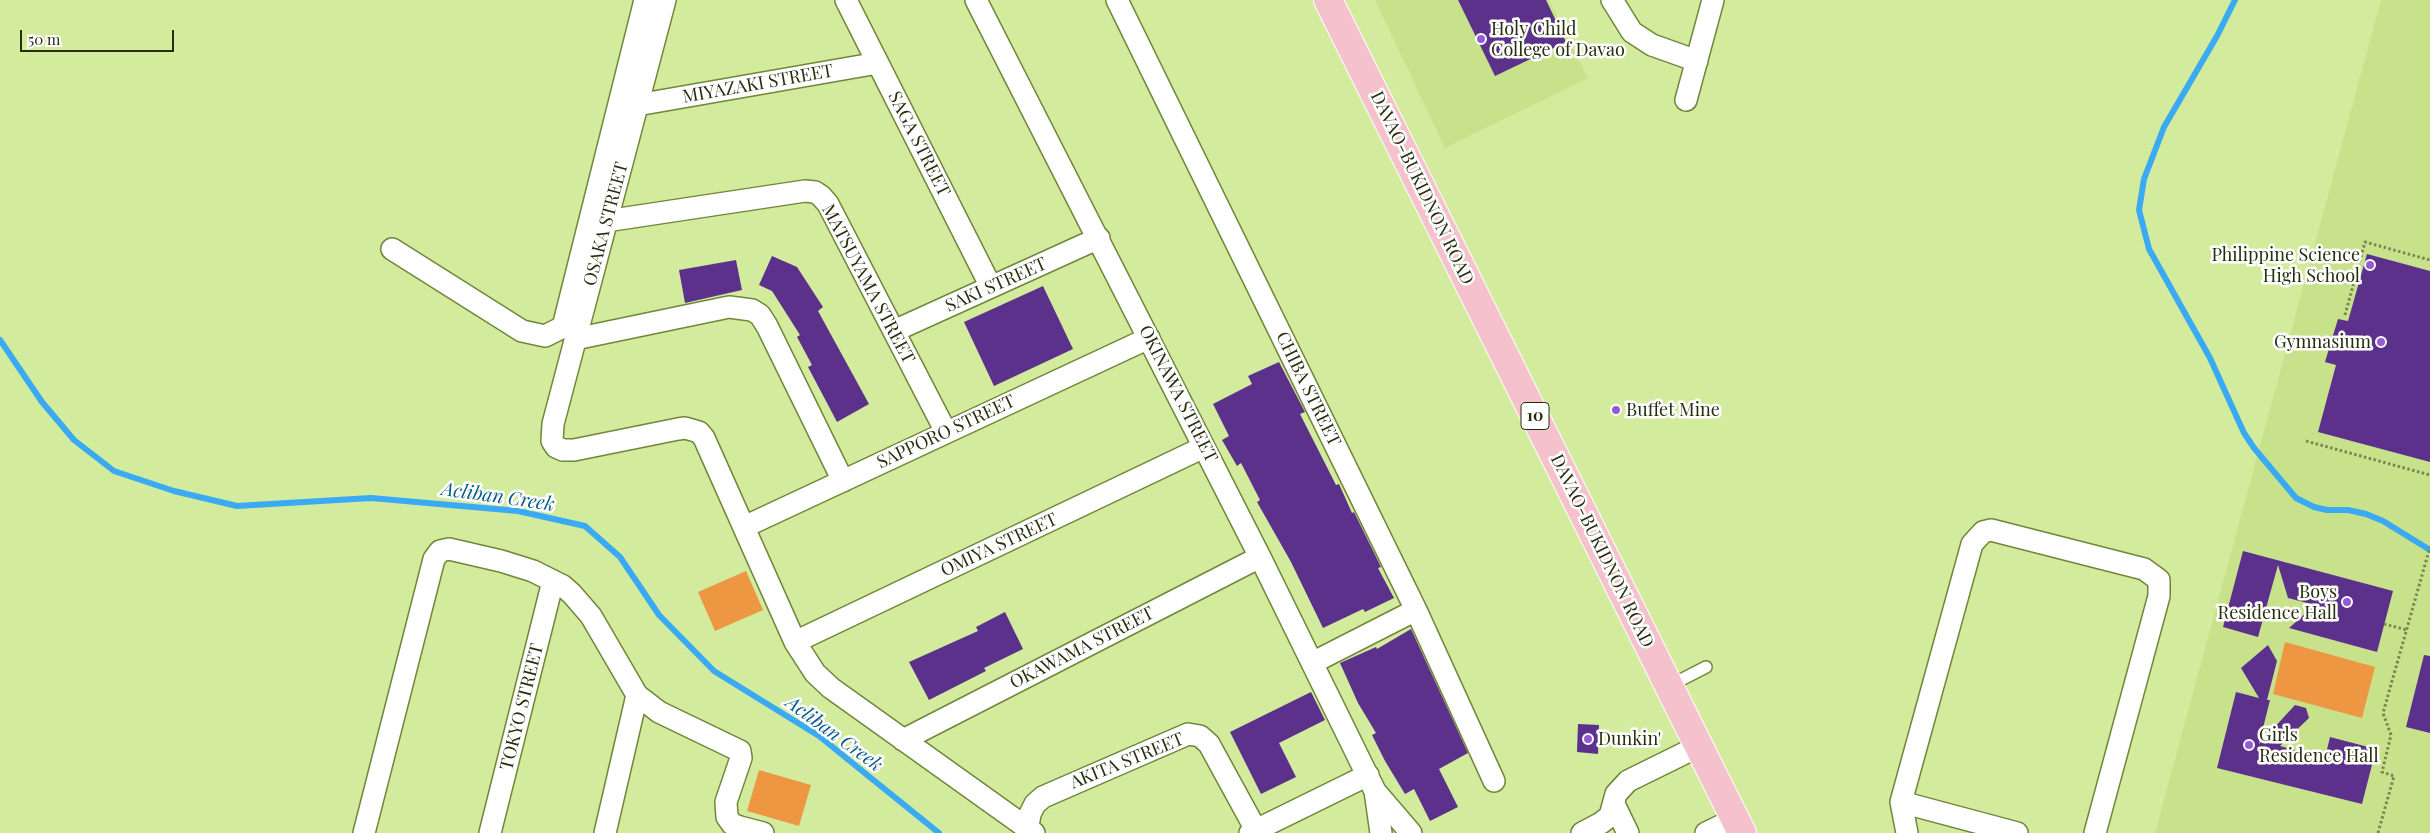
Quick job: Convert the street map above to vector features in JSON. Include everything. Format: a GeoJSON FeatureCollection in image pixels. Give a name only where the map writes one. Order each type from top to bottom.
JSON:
{"type":"FeatureCollection","features":[{"type":"Feature","properties":{"kind":"highway","name":"DAVAO-BUKIDNON ROAD"},"geometry":{"type":"LineString","coordinates":[[1328,0],[1738,826]]}},
{"type":"Feature","properties":{"kind":"street"},"geometry":{"type":"LineString","coordinates":[[392,249],[522,331],[546,336],[563,327],[645,0]]}},
{"type":"Feature","properties":{"kind":"street","name":"OSAKA STREET"},"geometry":{"type":"LineString","coordinates":[[665,0],[553,424],[552,441],[556,447],[563,450],[574,450],[678,429],[692,429],[699,432],[704,438],[744,528]]}},
{"type":"Feature","properties":{"kind":"street","name":"SAGA STREET"},"geometry":{"type":"LineString","coordinates":[[846,0],[991,287]]}},
{"type":"Feature","properties":{"kind":"street","name":"OKINAWA STREET"},"geometry":{"type":"LineString","coordinates":[[976,0],[1260,557],[1371,783]]}},
{"type":"Feature","properties":{"kind":"street","name":"CHIBA STREET"},"geometry":{"type":"LineString","coordinates":[[1117,0],[1416,610],[1494,781]]}},
{"type":"Feature","properties":{"kind":"street"},"geometry":{"type":"LineString","coordinates":[[1612,0],[1632,32],[1652,45],[1697,61]]}},
{"type":"Feature","properties":{"kind":"street"},"geometry":{"type":"LineString","coordinates":[[1686,100],[1713,0]]}},
{"type":"Feature","properties":{"kind":"street","name":"MIYAZAKI STREET"},"geometry":{"type":"LineString","coordinates":[[637,105],[878,63]]}},
{"type":"Feature","properties":{"kind":"street","name":"MATSUYAMA STREET"},"geometry":{"type":"LineString","coordinates":[[606,221],[797,192],[815,192],[828,204],[946,432]]}},
{"type":"Feature","properties":{"kind":"street","name":"SAKI STREET"},"geometry":{"type":"LineString","coordinates":[[894,331],[1098,238]]}},
{"type":"Feature","properties":{"kind":"street"},"geometry":{"type":"LineString","coordinates":[[575,339],[729,307],[752,310],[760,315],[767,326],[843,481]]}},
{"type":"Feature","properties":{"kind":"street","name":"SAPPORO STREET"},"geometry":{"type":"LineString","coordinates":[[744,528],[1149,338]]}},
{"type":"Feature","properties":{"kind":"street","name":"OMIYA STREET"},"geometry":{"type":"LineString","coordinates":[[795,642],[1204,447]]}},
{"type":"Feature","properties":{"kind":"street"},"geometry":{"type":"LineString","coordinates":[[744,528],[795,642],[815,673],[831,688],[1029,831]]}},
{"type":"Feature","properties":{"kind":"street"},"geometry":{"type":"LineString","coordinates":[[1907,833],[1901,802],[1972,544],[1983,532],[2001,532],[2144,568],[2159,580],[2159,596],[2095,833]]}},
{"type":"Feature","properties":{"kind":"street"},"geometry":{"type":"LineString","coordinates":[[364,833],[434,559],[440,551],[450,548],[517,566],[553,581],[572,594],[584,606],[637,695],[660,712],[740,751],[741,758],[726,802],[726,817],[732,824],[763,833]]}},
{"type":"Feature","properties":{"kind":"street","name":"OKAWAMA STREET"},"geometry":{"type":"LineString","coordinates":[[903,740],[1260,557]]}},
{"type":"Feature","properties":{"kind":"street","name":"TOKYO STREET"},"geometry":{"type":"LineString","coordinates":[[490,833],[553,581]]}},
{"type":"Feature","properties":{"kind":"street"},"geometry":{"type":"LineString","coordinates":[[1312,663],[1416,610]]}},
{"type":"Feature","properties":{"kind":"street"},"geometry":{"type":"LineString","coordinates":[[605,833],[637,695]]}},
{"type":"Feature","properties":{"kind":"street","name":"AKITA STREET"},"geometry":{"type":"LineString","coordinates":[[1029,831],[1030,814],[1035,804],[1043,797],[1188,734],[1200,736],[1209,744],[1253,832]]}},
{"type":"Feature","properties":{"kind":"street"},"geometry":{"type":"LineString","coordinates":[[1582,833],[1606,820],[1614,804],[1616,794],[1628,781],[1699,746]]}},
{"type":"Feature","properties":{"kind":"street"},"geometry":{"type":"LineString","coordinates":[[1253,832],[1371,783]]}},
{"type":"Feature","properties":{"kind":"street"},"geometry":{"type":"LineString","coordinates":[[1371,783],[1381,833]]}},
{"type":"Feature","properties":{"kind":"street"},"geometry":{"type":"LineString","coordinates":[[1371,783],[1412,833]]}},
{"type":"Feature","properties":{"kind":"street"},"geometry":{"type":"LineString","coordinates":[[1901,802],[2016,833]]}},
{"type":"Feature","properties":{"kind":"street"},"geometry":{"type":"LineString","coordinates":[[1614,804],[1628,833]]}},
{"type":"Feature","properties":{"kind":"street"},"geometry":{"type":"LineString","coordinates":[[1706,833],[1738,826]]}},
{"type":"Feature","properties":{"kind":"lane"},"geometry":{"type":"LineString","coordinates":[[1669,686],[1706,667]]}},
{"type":"Feature","properties":{"kind":"path"},"geometry":{"type":"LineString","coordinates":[[2345,315],[2365,242],[2430,260]]}},
{"type":"Feature","properties":{"kind":"path"},"geometry":{"type":"LineString","coordinates":[[2306,440],[2430,475]]}},
{"type":"Feature","properties":{"kind":"path"},"geometry":{"type":"LineString","coordinates":[[2378,833],[2394,776],[2382,772],[2391,735],[2383,713],[2430,547]]}},
{"type":"Feature","properties":{"kind":"path"},"geometry":{"type":"LineString","coordinates":[[2384,624],[2407,630]]}},
{"type":"Feature","properties":{"kind":"shaded area","name":"Holy Child College of Davao"},"geometry":{"type":"Polygon","coordinates":[[[1375,0],[1549,0],[1588,78],[1445,148],[1375,0]]]}},
{"type":"Feature","properties":{"kind":"shaded area","name":"Philippine Science High School"},"geometry":{"type":"Polygon","coordinates":[[[2381,0],[2430,0],[2430,833],[2155,833],[2381,0]]]}},
{"type":"Feature","properties":{"kind":"shaded area"},"geometry":{"type":"Polygon","coordinates":[[[746,571],[763,610],[715,631],[698,592],[746,571]]]}},
{"type":"Feature","properties":{"kind":"shaded area"},"geometry":{"type":"Polygon","coordinates":[[[2285,642],[2375,667],[2362,718],[2273,694],[2285,642]]]}},
{"type":"Feature","properties":{"kind":"shaded area"},"geometry":{"type":"Polygon","coordinates":[[[759,770],[811,785],[799,826],[747,811],[759,770]]]}},
{"type":"Feature","properties":{"kind":"building"},"geometry":{"type":"Polygon","coordinates":[[[1458,0],[1546,0],[1566,42],[1495,76],[1458,0]]]}},
{"type":"Feature","properties":{"kind":"building","name":"Gymnasium"},"geometry":{"type":"Polygon","coordinates":[[[2367,254],[2430,271],[2430,462],[2318,432],[2336,365],[2325,362],[2338,319],[2348,321],[2367,254]]]}},
{"type":"Feature","properties":{"kind":"building"},"geometry":{"type":"Polygon","coordinates":[[[772,256],[797,267],[823,307],[818,311],[869,404],[837,422],[808,367],[812,365],[797,337],[800,335],[772,291],[759,285],[772,256]]]}},
{"type":"Feature","properties":{"kind":"building"},"geometry":{"type":"Polygon","coordinates":[[[736,260],[742,290],[685,303],[679,270],[736,260]]]}},
{"type":"Feature","properties":{"kind":"building"},"geometry":{"type":"Polygon","coordinates":[[[1043,286],[1073,349],[994,386],[964,322],[1043,286]]]}},
{"type":"Feature","properties":{"kind":"building"},"geometry":{"type":"Polygon","coordinates":[[[1279,362],[1305,412],[1300,414],[1336,485],[1339,484],[1352,513],[1354,512],[1381,567],[1378,568],[1394,598],[1365,612],[1363,609],[1323,628],[1291,562],[1257,502],[1260,500],[1241,463],[1237,466],[1222,440],[1229,436],[1213,404],[1252,384],[1248,376],[1279,362]]]}},
{"type":"Feature","properties":{"kind":"building","name":"Boys Residence Hall"},"geometry":{"type":"Polygon","coordinates":[[[2243,551],[2393,591],[2377,652],[2289,628],[2315,605],[2288,598],[2278,565],[2258,637],[2223,627],[2243,551]]]}},
{"type":"Feature","properties":{"kind":"building"},"geometry":{"type":"Polygon","coordinates":[[[1005,612],[1023,649],[984,668],[986,671],[929,700],[909,662],[978,631],[976,627],[1005,612]]]}},
{"type":"Feature","properties":{"kind":"building"},"geometry":{"type":"Polygon","coordinates":[[[1411,629],[1468,753],[1439,769],[1458,807],[1430,821],[1414,789],[1405,794],[1385,761],[1372,735],[1376,733],[1358,703],[1340,663],[1376,647],[1377,649],[1411,629]]]}},
{"type":"Feature","properties":{"kind":"building","name":"Girls Residence Hall"},"geometry":{"type":"Polygon","coordinates":[[[2268,645],[2277,661],[2267,700],[2270,700],[2259,744],[2295,705],[2306,708],[2309,718],[2280,746],[2325,758],[2330,737],[2376,749],[2362,804],[2217,768],[2236,692],[2259,698],[2241,668],[2268,645]]]}},
{"type":"Feature","properties":{"kind":"building"},"geometry":{"type":"Polygon","coordinates":[[[2424,655],[2430,656],[2430,733],[2406,727],[2424,655]]]}},
{"type":"Feature","properties":{"kind":"building"},"geometry":{"type":"Polygon","coordinates":[[[1311,692],[1325,720],[1279,743],[1296,777],[1261,794],[1230,732],[1311,692]]]}},
{"type":"Feature","properties":{"kind":"building","name":"Dunkin'"},"geometry":{"type":"Polygon","coordinates":[[[1578,724],[1599,725],[1598,754],[1577,752],[1578,724]]]}},
{"type":"Feature","properties":{"kind":"waterway"},"geometry":{"type":"LineString","coordinates":[[2235,0],[2217,36],[2164,127],[2144,179],[2139,210],[2149,249],[2210,358],[2244,433],[2254,448],[2296,498],[2314,507],[2327,510],[2348,510],[2366,514],[2383,521],[2430,550]]}},
{"type":"Feature","properties":{"kind":"waterway","name":"Acliban Creek"},"geometry":{"type":"LineString","coordinates":[[0,340],[42,402],[74,440],[114,471],[174,491],[237,506],[371,498],[518,511],[585,526],[620,557],[659,615],[714,671],[819,736],[939,833]]}},
{"type":"Feature","properties":{"kind":"place","name":"Holy Child College of Davao"},"geometry":{"type":"Point","coordinates":[1481,39]}},
{"type":"Feature","properties":{"kind":"place","name":"Philippine Science High School"},"geometry":{"type":"Point","coordinates":[2370,265]}},
{"type":"Feature","properties":{"kind":"place","name":"Gymnasium"},"geometry":{"type":"Point","coordinates":[2381,342]}},
{"type":"Feature","properties":{"kind":"place","name":"Buffet Mine"},"geometry":{"type":"Point","coordinates":[1616,410]}},
{"type":"Feature","properties":{"kind":"place","name":"Boys Residence Hall"},"geometry":{"type":"Point","coordinates":[2347,602]}},
{"type":"Feature","properties":{"kind":"place","name":"Dunkin'"},"geometry":{"type":"Point","coordinates":[1588,739]}},
{"type":"Feature","properties":{"kind":"place","name":"Girls Residence Hall"},"geometry":{"type":"Point","coordinates":[2249,745]}}]}
